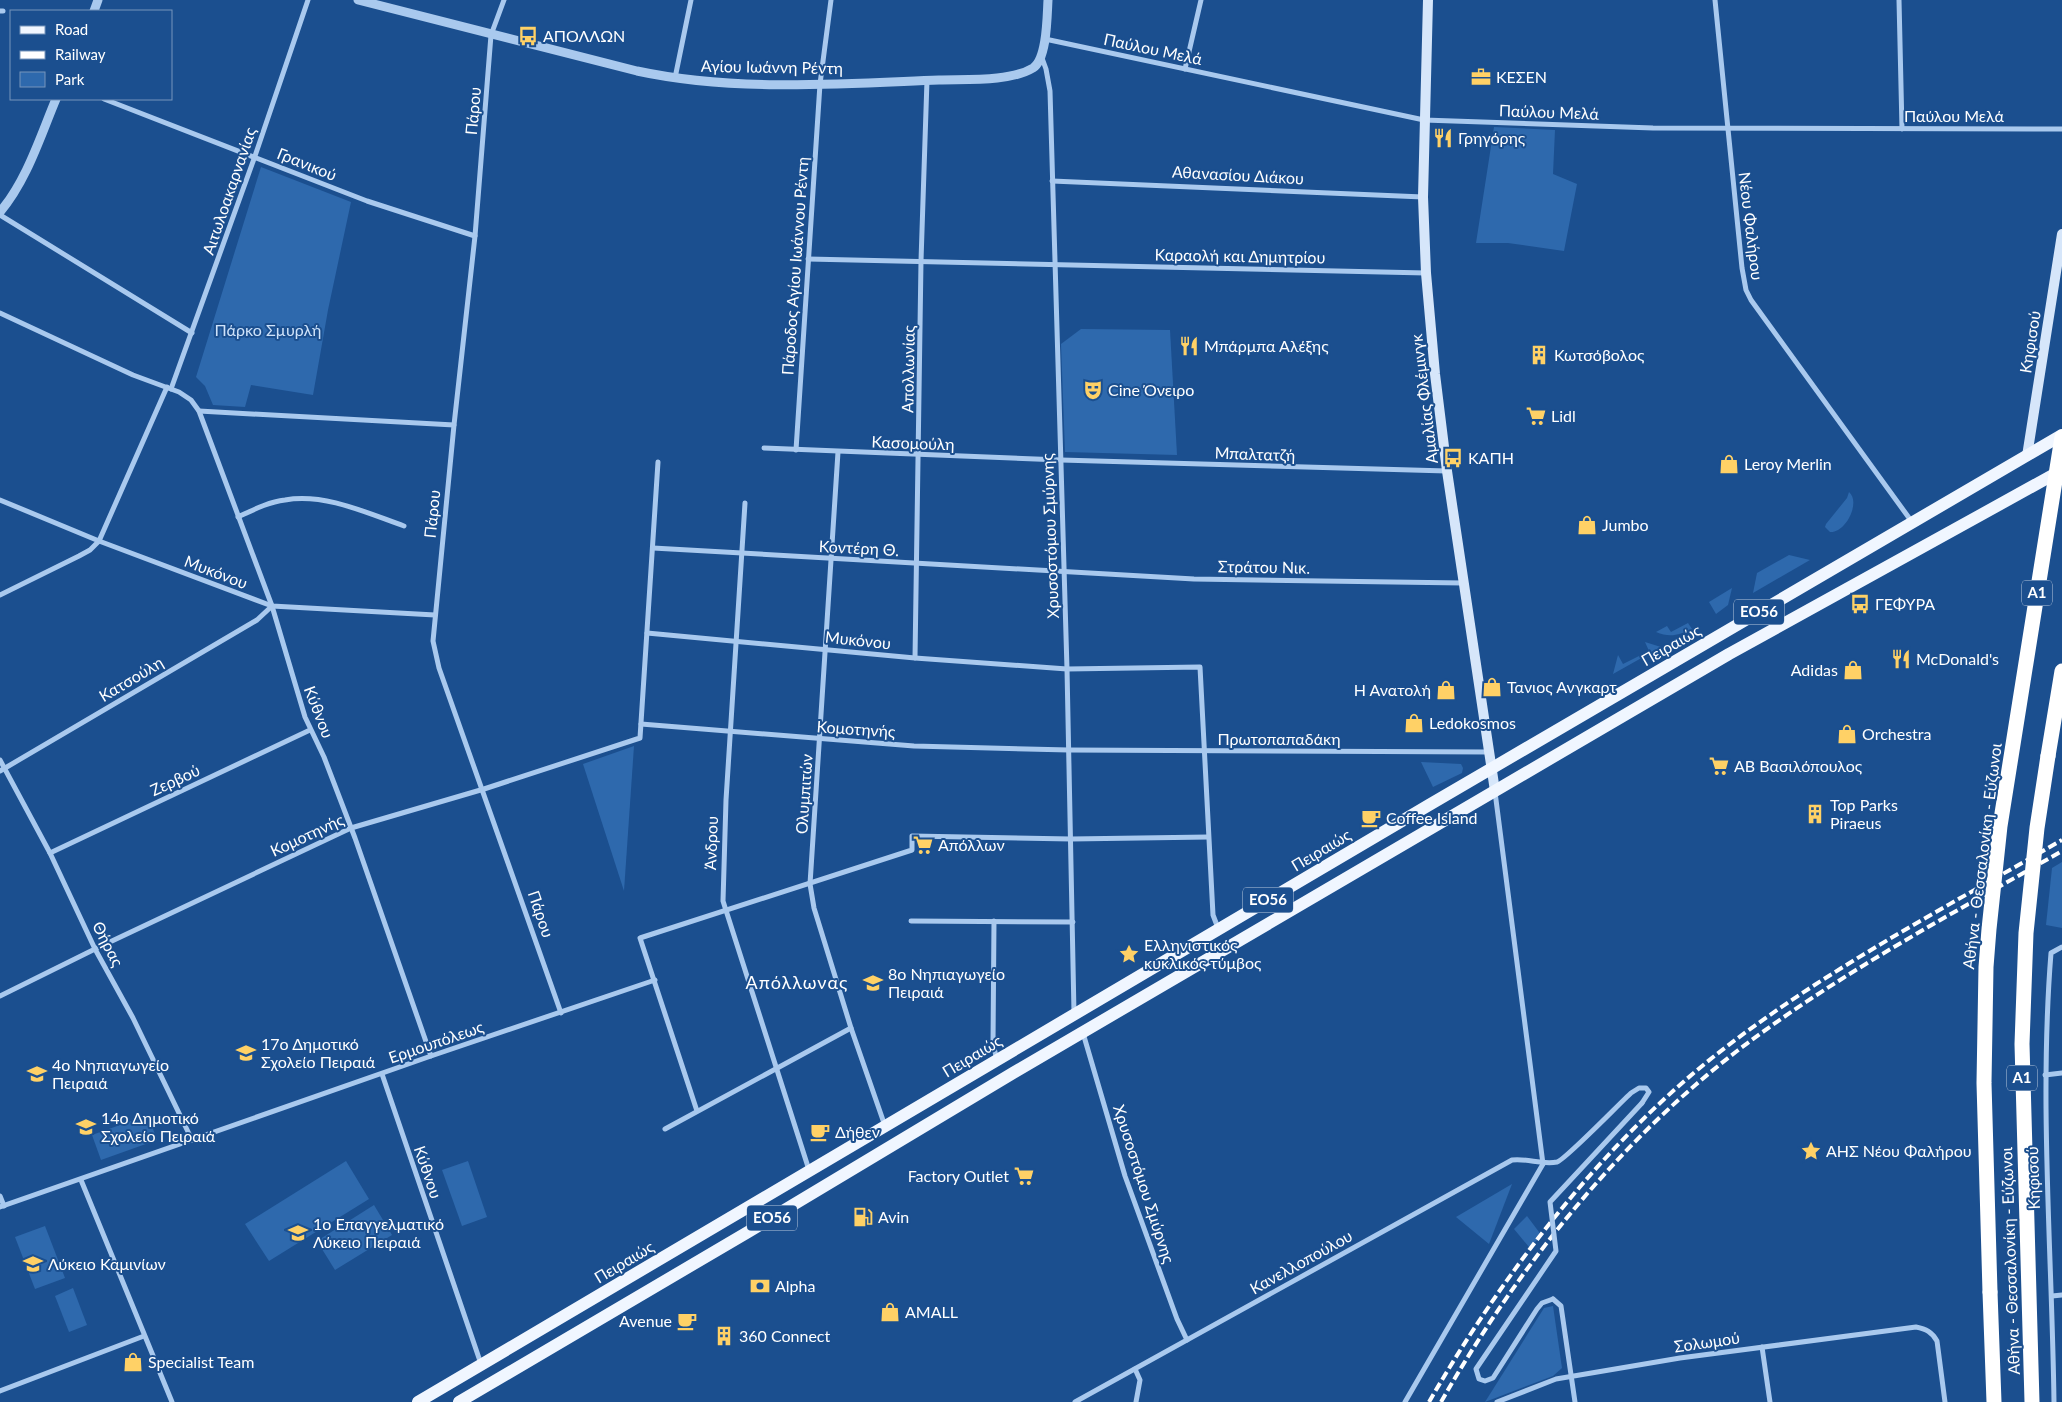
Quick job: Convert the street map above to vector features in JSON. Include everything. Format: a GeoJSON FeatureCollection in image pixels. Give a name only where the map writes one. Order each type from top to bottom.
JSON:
{"type":"FeatureCollection","features":[{"type":"Feature","properties":{"kind":"highway","name":"Αθήνα - Θεσσαλονίκη - Εύζωνοι"},"geometry":{"type":"LineString","coordinates":[[1994,1402],[1984,1083],[1986,967],[2001,816],[2062,436]]}},
{"type":"Feature","properties":{"kind":"highway","name":"Αθήνα - Θεσσαλονίκη - Εύζωνοι"},"geometry":{"type":"LineString","coordinates":[[2032,1402],[2022,1080],[2026,933],[2037,828],[2062,671]]}},
{"type":"Feature","properties":{"kind":"main road","name":"Αμαλίας Φλέμινγκ"},"geometry":{"type":"LineString","coordinates":[[1428,0],[1423,197],[1426,273],[1435,374],[1447,471],[1495,791]]}},
{"type":"Feature","properties":{"kind":"main road","name":"Κηφισού"},"geometry":{"type":"LineString","coordinates":[[2027,456],[2062,234]]}},
{"type":"Feature","properties":{"kind":"main road","name":"Πειραιώς"},"geometry":{"type":"LineString","coordinates":[[418,1402],[1219,929],[2062,436]]}},
{"type":"Feature","properties":{"kind":"main road","name":"ΕΟ56"},"geometry":{"type":"LineString","coordinates":[[459,1402],[1729,654],[2062,470]]}},
{"type":"Feature","properties":{"kind":"street","name":"Αιτωλοακαρνανίας"},"geometry":{"type":"LineString","coordinates":[[100,541],[192,333],[308,0]]}},
{"type":"Feature","properties":{"kind":"street","name":"Αγίου Ιωάννη Ρέντη"},"geometry":{"type":"LineString","coordinates":[[358,0],[446,21],[491,35],[674,79],[732,84],[820,84],[1006,76],[1034,67],[1042,58]]}},
{"type":"Feature","properties":{"kind":"street","name":"Πάρου"},"geometry":{"type":"LineString","coordinates":[[504,0],[491,35],[474,236],[433,641],[435,655],[562,1013]]}},
{"type":"Feature","properties":{"kind":"street"},"geometry":{"type":"LineString","coordinates":[[674,79],[691,0]]}},
{"type":"Feature","properties":{"kind":"street","name":"Πάροδος Αγίου Ιωάννου Ρέντη"},"geometry":{"type":"LineString","coordinates":[[796,450],[820,84],[831,0]]}},
{"type":"Feature","properties":{"kind":"street"},"geometry":{"type":"LineString","coordinates":[[1042,58],[1048,0]]}},
{"type":"Feature","properties":{"kind":"street"},"geometry":{"type":"LineString","coordinates":[[1185,69],[1201,0]]}},
{"type":"Feature","properties":{"kind":"street","name":"Νέου Φαλήρου"},"geometry":{"type":"LineString","coordinates":[[1714,0],[1726,128],[1746,290],[1751,300],[1912,522]]}},
{"type":"Feature","properties":{"kind":"street"},"geometry":{"type":"LineString","coordinates":[[1899,0],[1902,129]]}},
{"type":"Feature","properties":{"kind":"street","name":"Παύλου Μελά"},"geometry":{"type":"LineString","coordinates":[[1044,39],[1424,120],[1653,128],[2062,129]]}},
{"type":"Feature","properties":{"kind":"street","name":"Χρυσοστόμου Σμύρνης"},"geometry":{"type":"LineString","coordinates":[[1042,58],[1050,91],[1067,669],[1074,1015]]}},
{"type":"Feature","properties":{"kind":"street","name":"Απολλωνίας"},"geometry":{"type":"LineString","coordinates":[[915,658],[921,261],[927,80]]}},
{"type":"Feature","properties":{"kind":"street"},"geometry":{"type":"LineString","coordinates":[[56,100],[23,178],[0,213],[192,333]]}},
{"type":"Feature","properties":{"kind":"street","name":"Γρανικού"},"geometry":{"type":"LineString","coordinates":[[107,100],[255,156],[366,201],[474,236]]}},
{"type":"Feature","properties":{"kind":"street","name":"Αθανασίου Διάκου"},"geometry":{"type":"LineString","coordinates":[[1052,181],[1423,197]]}},
{"type":"Feature","properties":{"kind":"street","name":"Καραολή και Δημητρίου"},"geometry":{"type":"LineString","coordinates":[[808,259],[1426,273]]}},
{"type":"Feature","properties":{"kind":"street","name":"Κύθνου"},"geometry":{"type":"LineString","coordinates":[[0,313],[188,397],[199,411],[272,606],[305,717],[324,757],[351,828],[431,1056]]}},
{"type":"Feature","properties":{"kind":"street"},"geometry":{"type":"LineString","coordinates":[[199,411],[454,425]]}},
{"type":"Feature","properties":{"kind":"street","name":"Κασομούλη"},"geometry":{"type":"LineString","coordinates":[[764,448],[919,456],[1061,460]]}},
{"type":"Feature","properties":{"kind":"street","name":"Ολυμπιτών"},"geometry":{"type":"LineString","coordinates":[[838,452],[810,884],[814,908],[851,1028],[885,1126]]}},
{"type":"Feature","properties":{"kind":"street","name":"Μπαλτατζή"},"geometry":{"type":"LineString","coordinates":[[1061,460],[1447,471]]}},
{"type":"Feature","properties":{"kind":"street"},"geometry":{"type":"LineString","coordinates":[[641,724],[658,462]]}},
{"type":"Feature","properties":{"kind":"street"},"geometry":{"type":"LineString","coordinates":[[238,517],[266,505],[301,498],[340,504],[404,526]]}},
{"type":"Feature","properties":{"kind":"street","name":"Μυκόνου"},"geometry":{"type":"LineString","coordinates":[[0,500],[100,541],[272,606],[435,615]]}},
{"type":"Feature","properties":{"kind":"street","name":"Άνδρου"},"geometry":{"type":"LineString","coordinates":[[746,503],[723,874],[724,910],[810,1171]]}},
{"type":"Feature","properties":{"kind":"street"},"geometry":{"type":"LineString","coordinates":[[0,595],[84,553],[100,541]]}},
{"type":"Feature","properties":{"kind":"street","name":"Κοντέρη Θ."},"geometry":{"type":"LineString","coordinates":[[653,548],[1064,572]]}},
{"type":"Feature","properties":{"kind":"street","name":"Στράτου Νικ."},"geometry":{"type":"LineString","coordinates":[[1064,572],[1194,579],[1464,583]]}},
{"type":"Feature","properties":{"kind":"street","name":"Κατσούλη"},"geometry":{"type":"LineString","coordinates":[[2,769],[257,620],[272,606]]}},
{"type":"Feature","properties":{"kind":"street","name":"Μυκόνου"},"geometry":{"type":"LineString","coordinates":[[647,633],[915,658],[1067,669],[1200,667],[1204,752]]}},
{"type":"Feature","properties":{"kind":"street","name":"Κομοτηνής"},"geometry":{"type":"LineString","coordinates":[[0,996],[351,828],[484,789],[640,738],[641,724],[914,746],[1069,750]]}},
{"type":"Feature","properties":{"kind":"street","name":"Ζερβού"},"geometry":{"type":"LineString","coordinates":[[50,853],[310,730]]}},
{"type":"Feature","properties":{"kind":"street","name":"Πρωτοπαπαδάκη"},"geometry":{"type":"LineString","coordinates":[[1069,750],[1489,752]]}},
{"type":"Feature","properties":{"kind":"street"},"geometry":{"type":"LineString","coordinates":[[1204,752],[1213,915],[1219,929]]}},
{"type":"Feature","properties":{"kind":"street","name":"Θήρας"},"geometry":{"type":"LineString","coordinates":[[0,760],[2,769],[50,853],[95,949],[133,1018],[192,1140]]}},
{"type":"Feature","properties":{"kind":"street"},"geometry":{"type":"LineString","coordinates":[[1405,1402],[1543,1164],[1495,791]]}},
{"type":"Feature","properties":{"kind":"street"},"geometry":{"type":"LineString","coordinates":[[697,1112],[640,938],[912,850],[912,836],[1071,839],[1208,837]]}},
{"type":"Feature","properties":{"kind":"street"},"geometry":{"type":"LineString","coordinates":[[911,921],[1073,922]]}},
{"type":"Feature","properties":{"kind":"street"},"geometry":{"type":"LineString","coordinates":[[994,922],[993,1044],[997,1060]]}},
{"type":"Feature","properties":{"kind":"street","name":"Κηφισού"},"geometry":{"type":"LineString","coordinates":[[2054,1402],[2044,1075],[2051,953],[2062,947]]}},
{"type":"Feature","properties":{"kind":"street","name":"Ερμουπόλεως"},"geometry":{"type":"LineString","coordinates":[[2,1207],[431,1056],[655,980]]}},
{"type":"Feature","properties":{"kind":"street"},"geometry":{"type":"LineString","coordinates":[[665,1129],[851,1028]]}},
{"type":"Feature","properties":{"kind":"street","name":"Χρυσοστόμου Σμύρνης"},"geometry":{"type":"LineString","coordinates":[[1083,1033],[1125,1176],[1177,1319],[1187,1340]]}},
{"type":"Feature","properties":{"kind":"street"},"geometry":{"type":"LineString","coordinates":[[2044,1075],[2062,1073]]}},
{"type":"Feature","properties":{"kind":"street","name":"Κύθνου"},"geometry":{"type":"LineString","coordinates":[[382,1074],[481,1364]]}},
{"type":"Feature","properties":{"kind":"street"},"geometry":{"type":"LineString","coordinates":[[1543,1164],[1560,1161],[1631,1092],[1641,1087],[1648,1089],[1649,1094],[1646,1099],[1550,1202],[1556,1251],[1476,1369],[1479,1379],[1486,1381],[1492,1378],[1537,1309],[1542,1303],[1553,1299],[1560,1306],[1576,1402]]}},
{"type":"Feature","properties":{"kind":"street","name":"Κανελλοπούλου"},"geometry":{"type":"LineString","coordinates":[[1074,1402],[1512,1160],[1525,1159],[1543,1164]]}},
{"type":"Feature","properties":{"kind":"street"},"geometry":{"type":"LineString","coordinates":[[81,1180],[172,1402]]}},
{"type":"Feature","properties":{"kind":"street"},"geometry":{"type":"LineString","coordinates":[[0,1196],[2,1207]]}},
{"type":"Feature","properties":{"kind":"street"},"geometry":{"type":"LineString","coordinates":[[2052,1296],[2062,1295]]}},
{"type":"Feature","properties":{"kind":"street","name":"Σολωμού"},"geometry":{"type":"LineString","coordinates":[[1497,1402],[1533,1386],[1572,1376],[1762,1347],[1916,1327],[1926,1329],[1937,1341],[1945,1402]]}},
{"type":"Feature","properties":{"kind":"street"},"geometry":{"type":"LineString","coordinates":[[0,1392],[144,1336]]}},
{"type":"Feature","properties":{"kind":"street"},"geometry":{"type":"LineString","coordinates":[[1762,1347],[1770,1402]]}},
{"type":"Feature","properties":{"kind":"street"},"geometry":{"type":"LineString","coordinates":[[1135,1369],[1140,1380],[1136,1402]]}},
{"type":"Feature","properties":{"kind":"green space"},"geometry":{"type":"Polygon","coordinates":[[[1494,127],[1555,130],[1553,174],[1577,184],[1564,251],[1508,243],[1476,243],[1494,127]]]}},
{"type":"Feature","properties":{"kind":"green space","name":"Πάρκο Σµυρλή"},"geometry":{"type":"Polygon","coordinates":[[[261,167],[351,202],[328,310],[313,395],[251,385],[245,407],[213,405],[205,386],[196,377],[261,167]]]}},
{"type":"Feature","properties":{"kind":"green space"},"geometry":{"type":"Polygon","coordinates":[[[1081,329],[1170,330],[1177,455],[1065,452],[1061,344],[1081,329]]]}},
{"type":"Feature","properties":{"kind":"green space"},"geometry":{"type":"Polygon","coordinates":[[[1849,492],[1853,503],[1850,516],[1841,528],[1830,532],[1825,527],[1826,524],[1847,498],[1849,492]]]}},
{"type":"Feature","properties":{"kind":"green space"},"geometry":{"type":"Polygon","coordinates":[[[1789,555],[1810,560],[1753,593],[1757,573],[1789,555]]]}},
{"type":"Feature","properties":{"kind":"green space"},"geometry":{"type":"Polygon","coordinates":[[[1732,588],[1728,605],[1716,614],[1709,602],[1732,588]]]}},
{"type":"Feature","properties":{"kind":"green space"},"geometry":{"type":"Polygon","coordinates":[[[1688,623],[1692,629],[1679,634],[1666,635],[1656,632],[1667,626],[1671,632],[1688,623]]]}},
{"type":"Feature","properties":{"kind":"green space"},"geometry":{"type":"Polygon","coordinates":[[[1645,642],[1661,647],[1613,674],[1618,655],[1623,664],[1649,651],[1645,642]]]}},
{"type":"Feature","properties":{"kind":"green space"},"geometry":{"type":"Polygon","coordinates":[[[634,746],[624,891],[583,764],[634,746]]]}},
{"type":"Feature","properties":{"kind":"green space"},"geometry":{"type":"Polygon","coordinates":[[[1421,762],[1461,764],[1463,768],[1462,773],[1433,787],[1421,762]]]}},
{"type":"Feature","properties":{"kind":"green space"},"geometry":{"type":"Polygon","coordinates":[[[2062,862],[2062,928],[2046,925],[2052,868],[2062,862]]]}},
{"type":"Feature","properties":{"kind":"green space"},"geometry":{"type":"Polygon","coordinates":[[[148,1115],[157,1140],[101,1160],[92,1135],[148,1115]]]}},
{"type":"Feature","properties":{"kind":"green space"},"geometry":{"type":"Polygon","coordinates":[[[346,1161],[369,1199],[269,1261],[245,1224],[346,1161]]]}},
{"type":"Feature","properties":{"kind":"green space"},"geometry":{"type":"Polygon","coordinates":[[[468,1161],[487,1217],[462,1226],[442,1170],[468,1161]]]}},
{"type":"Feature","properties":{"kind":"green space"},"geometry":{"type":"Polygon","coordinates":[[[1512,1184],[1489,1244],[1456,1217],[1512,1184]]]}},
{"type":"Feature","properties":{"kind":"green space"},"geometry":{"type":"Polygon","coordinates":[[[374,1205],[392,1235],[335,1270],[317,1241],[374,1205]]]}},
{"type":"Feature","properties":{"kind":"green space"},"geometry":{"type":"Polygon","coordinates":[[[1527,1216],[1542,1236],[1529,1247],[1514,1229],[1527,1216]]]}},
{"type":"Feature","properties":{"kind":"green space"},"geometry":{"type":"Polygon","coordinates":[[[45,1226],[65,1278],[35,1289],[15,1237],[45,1226]]]}},
{"type":"Feature","properties":{"kind":"green space"},"geometry":{"type":"Polygon","coordinates":[[[73,1288],[87,1325],[69,1332],[55,1296],[73,1288]]]}},
{"type":"Feature","properties":{"kind":"green space"},"geometry":{"type":"Polygon","coordinates":[[[1553,1306],[1562,1368],[1553,1376],[1485,1402],[1544,1308],[1553,1306]]]}},
{"type":"Feature","properties":{"kind":"railway"},"geometry":{"type":"LineString","coordinates":[[1429,1402],[1489,1307],[1557,1214],[1633,1129],[1674,1090],[1717,1054],[1799,995],[1885,941],[2062,840]]}},
{"type":"Feature","properties":{"kind":"railway"},"geometry":{"type":"LineString","coordinates":[[1441,1402],[1502,1304],[1536,1257],[1610,1168],[1692,1088],[1775,1023],[1855,970],[2062,851]]}},
{"type":"Feature","properties":{"kind":"place","name":"ΑΠΟΛΛΩΝ"},"geometry":{"type":"Point","coordinates":[528,36]}},
{"type":"Feature","properties":{"kind":"place","name":"ΚΕΣΕΝ"},"geometry":{"type":"Point","coordinates":[1481,77]}},
{"type":"Feature","properties":{"kind":"place","name":"Γρηγόρης"},"geometry":{"type":"Point","coordinates":[1443,138]}},
{"type":"Feature","properties":{"kind":"place","name":"Μπάρμπα Αλέξης"},"geometry":{"type":"Point","coordinates":[1189,346]}},
{"type":"Feature","properties":{"kind":"place","name":"Κωτσόβολος"},"geometry":{"type":"Point","coordinates":[1539,355]}},
{"type":"Feature","properties":{"kind":"place","name":"Cine Όνειρο"},"geometry":{"type":"Point","coordinates":[1093,390]}},
{"type":"Feature","properties":{"kind":"place","name":"Lidl"},"geometry":{"type":"Point","coordinates":[1536,416]}},
{"type":"Feature","properties":{"kind":"place","name":"ΚΑΠΗ"},"geometry":{"type":"Point","coordinates":[1453,458]}},
{"type":"Feature","properties":{"kind":"place","name":"Leroy Merlin"},"geometry":{"type":"Point","coordinates":[1729,464]}},
{"type":"Feature","properties":{"kind":"place","name":"Jumbo"},"geometry":{"type":"Point","coordinates":[1587,525]}},
{"type":"Feature","properties":{"kind":"place","name":"ΓΕΦΥΡΑ"},"geometry":{"type":"Point","coordinates":[1860,604]}},
{"type":"Feature","properties":{"kind":"place","name":"McDonald's"},"geometry":{"type":"Point","coordinates":[1901,659]}},
{"type":"Feature","properties":{"kind":"place","name":"Adidas"},"geometry":{"type":"Point","coordinates":[1853,670]}},
{"type":"Feature","properties":{"kind":"place","name":"Τανιος Ανγκαρτ"},"geometry":{"type":"Point","coordinates":[1492,687]}},
{"type":"Feature","properties":{"kind":"place","name":"Η Ανατολή"},"geometry":{"type":"Point","coordinates":[1446,690]}},
{"type":"Feature","properties":{"kind":"place","name":"Ledokosmos"},"geometry":{"type":"Point","coordinates":[1414,723]}},
{"type":"Feature","properties":{"kind":"place","name":"Orchestra"},"geometry":{"type":"Point","coordinates":[1847,734]}},
{"type":"Feature","properties":{"kind":"place","name":"ΑΒ Βασιλόπουλος"},"geometry":{"type":"Point","coordinates":[1719,766]}},
{"type":"Feature","properties":{"kind":"place","name":"Top Parks Piraeus"},"geometry":{"type":"Point","coordinates":[1815,814]}},
{"type":"Feature","properties":{"kind":"place","name":"Coffee Island"},"geometry":{"type":"Point","coordinates":[1371,818]}},
{"type":"Feature","properties":{"kind":"place","name":"Απόλλων"},"geometry":{"type":"Point","coordinates":[923,845]}},
{"type":"Feature","properties":{"kind":"place","name":"Ελληνιστικός κυκλικός τύμβος"},"geometry":{"type":"Point","coordinates":[1129,954]}},
{"type":"Feature","properties":{"kind":"place","name":"8ο Νηπιαγωγείο Πειραιά"},"geometry":{"type":"Point","coordinates":[873,983]}},
{"type":"Feature","properties":{"kind":"place","name":"17ο Δημοτικό Σχολείο Πειραιά"},"geometry":{"type":"Point","coordinates":[246,1053]}},
{"type":"Feature","properties":{"kind":"place","name":"4ο Νηπιαγωγείο Πειραιά"},"geometry":{"type":"Point","coordinates":[37,1074]}},
{"type":"Feature","properties":{"kind":"place","name":"14ο Δημοτικό Σχολείο Πειραιά"},"geometry":{"type":"Point","coordinates":[86,1127]}},
{"type":"Feature","properties":{"kind":"place","name":"Δήθεν"},"geometry":{"type":"Point","coordinates":[820,1132]}},
{"type":"Feature","properties":{"kind":"place","name":"ΑΗΣ Νέου Φαλήρου"},"geometry":{"type":"Point","coordinates":[1811,1151]}},
{"type":"Feature","properties":{"kind":"place","name":"Factory Outlet"},"geometry":{"type":"Point","coordinates":[1024,1176]}},
{"type":"Feature","properties":{"kind":"place","name":"Avin"},"geometry":{"type":"Point","coordinates":[863,1217]}},
{"type":"Feature","properties":{"kind":"place","name":"1ο Επαγγελματικό Λύκειο Πειραιά"},"geometry":{"type":"Point","coordinates":[298,1233]}},
{"type":"Feature","properties":{"kind":"place","name":"Λύκειο Καμινίων"},"geometry":{"type":"Point","coordinates":[33,1264]}},
{"type":"Feature","properties":{"kind":"place","name":"Alpha"},"geometry":{"type":"Point","coordinates":[760,1286]}},
{"type":"Feature","properties":{"kind":"place","name":"AMALL"},"geometry":{"type":"Point","coordinates":[890,1312]}},
{"type":"Feature","properties":{"kind":"place","name":"Avenue"},"geometry":{"type":"Point","coordinates":[687,1321]}},
{"type":"Feature","properties":{"kind":"place","name":"360 Connect"},"geometry":{"type":"Point","coordinates":[724,1336]}},
{"type":"Feature","properties":{"kind":"place","name":"Specialist Team"},"geometry":{"type":"Point","coordinates":[133,1362]}},
{"type":"Feature","properties":{"kind":"district","name":"Απόλλωνας"},"geometry":{"type":"Point","coordinates":[797,983]}}]}
